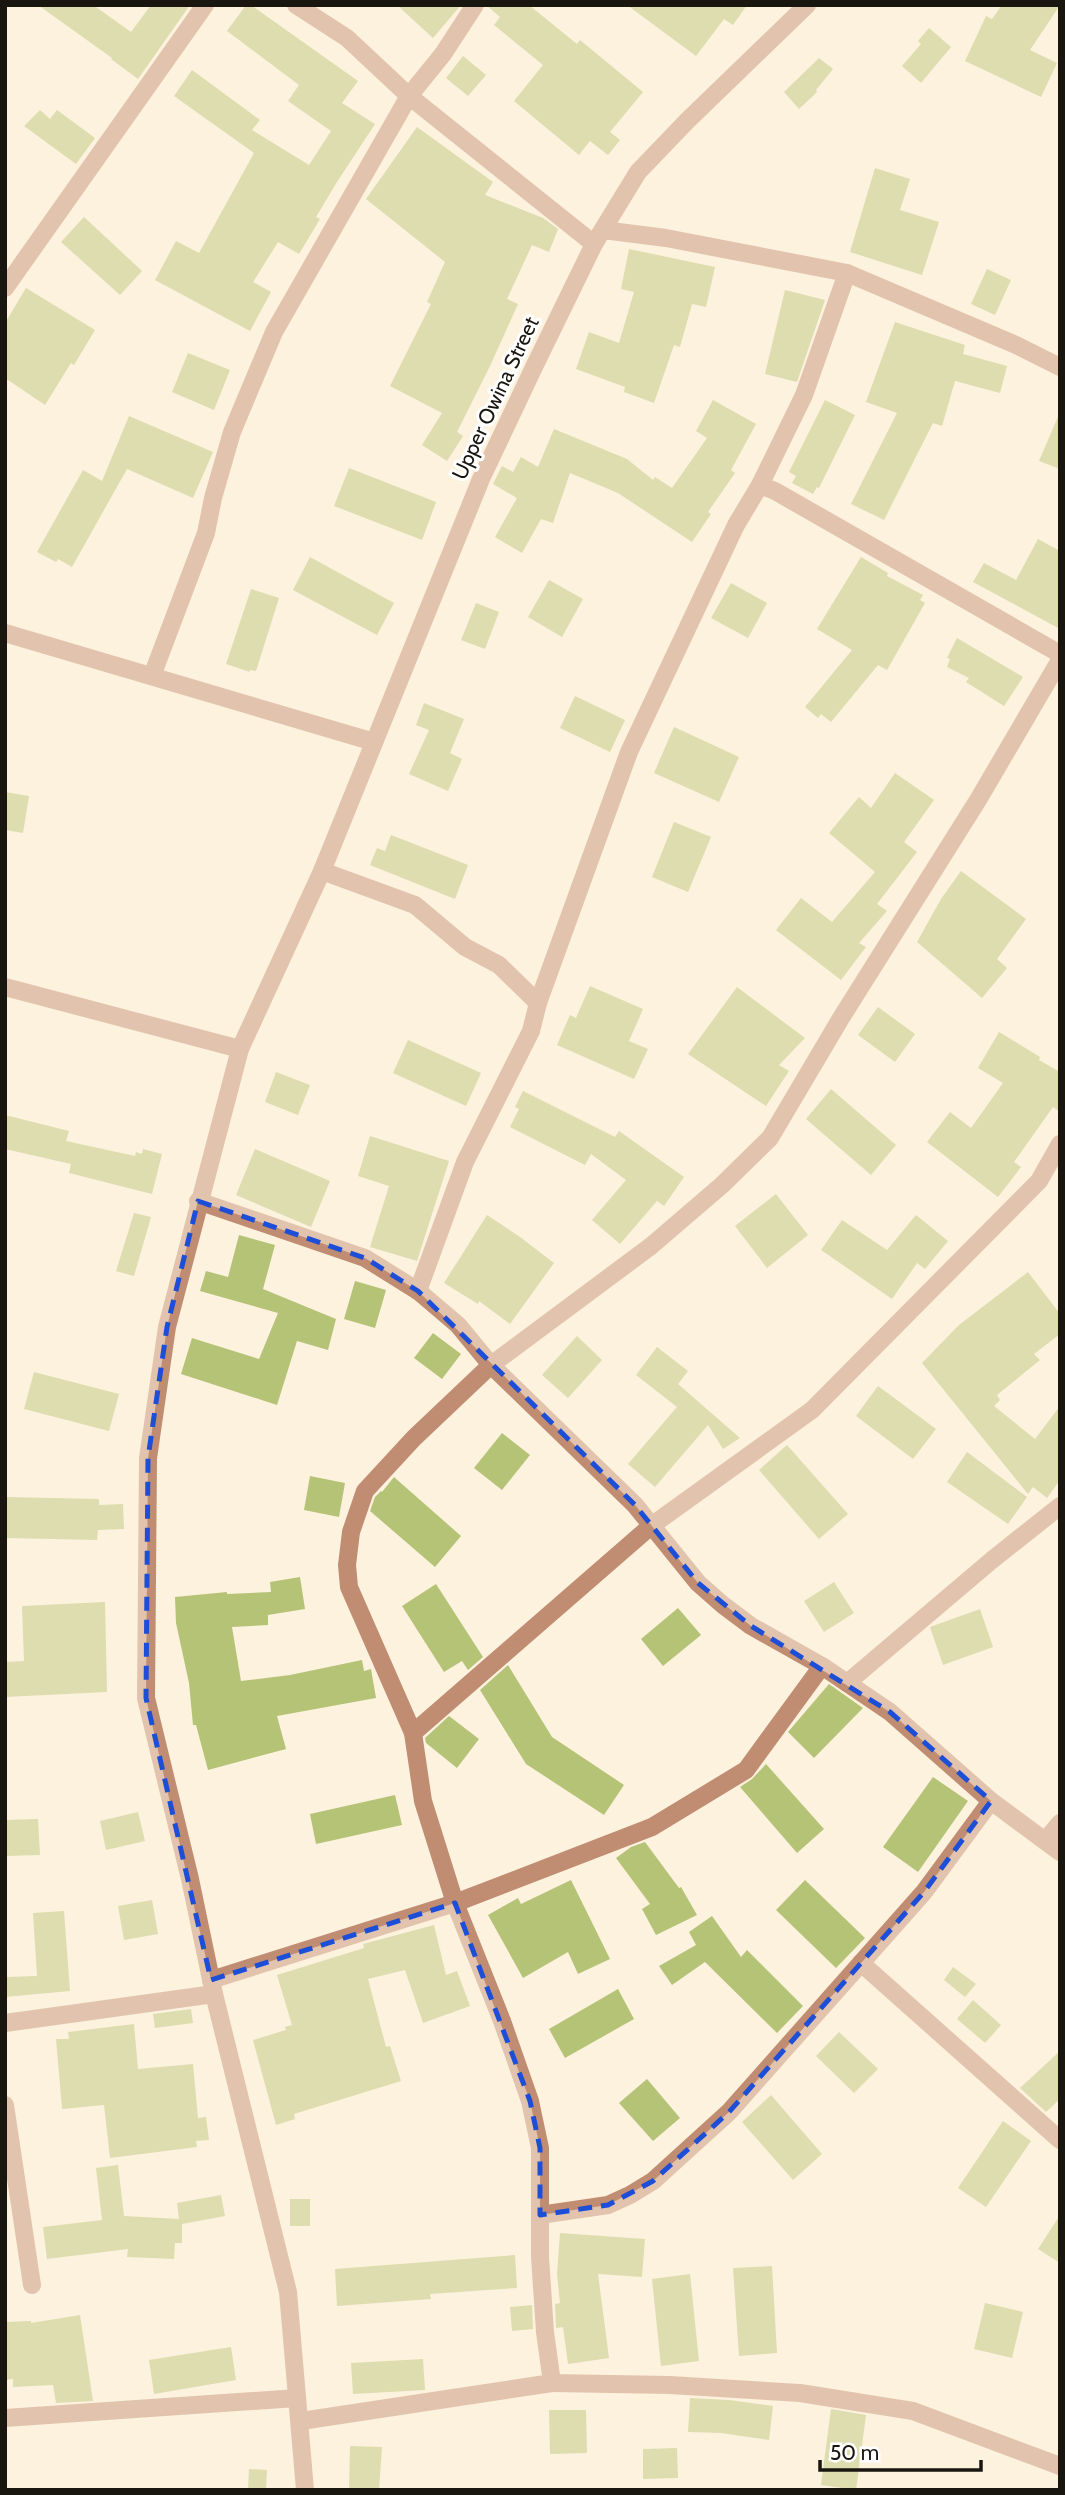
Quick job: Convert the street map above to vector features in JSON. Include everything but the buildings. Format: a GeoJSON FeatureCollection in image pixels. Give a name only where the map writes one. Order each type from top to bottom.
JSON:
{"type":"FeatureCollection","features":[{"type":"Feature","properties":{"kind":"street"},"geometry":{"type":"LineString","coordinates":[[5,288],[205,5]]}},
{"type":"Feature","properties":{"kind":"street"},"geometry":{"type":"LineString","coordinates":[[296,5],[347,38],[409,96],[598,237],[666,239],[847,273],[1060,367]]}},
{"type":"Feature","properties":{"kind":"street"},"geometry":{"type":"LineString","coordinates":[[152,676],[206,533],[232,432],[274,332],[409,96],[443,54],[475,5]]}},
{"type":"Feature","properties":{"kind":"street","name":"Upper Owina Street"},"geometry":{"type":"LineString","coordinates":[[305,2490],[288,2292],[212,1987],[190,1879],[146,1698],[148,1458],[167,1327],[240,1049],[322,871],[481,479],[598,237],[638,172],[807,5]]}},
{"type":"Feature","properties":{"kind":"street"},"geometry":{"type":"LineString","coordinates":[[418,1291],[465,1162],[531,1031],[538,1003],[629,752],[736,525],[760,485],[804,395],[847,273]]}},
{"type":"Feature","properties":{"kind":"street"},"geometry":{"type":"LineString","coordinates":[[760,485],[775,491],[1060,654]]}},
{"type":"Feature","properties":{"kind":"street"},"geometry":{"type":"LineString","coordinates":[[5,633],[374,742]]}},
{"type":"Feature","properties":{"kind":"street"},"geometry":{"type":"LineString","coordinates":[[552,2383],[545,2332],[540,2148],[530,2101],[502,2021],[455,1903],[424,1801],[413,1733],[349,1587],[347,1565],[351,1532],[365,1491],[414,1438],[491,1365],[651,1245],[722,1185],[770,1138],[841,1018],[978,800],[1060,660]]}},
{"type":"Feature","properties":{"kind":"street"},"geometry":{"type":"LineString","coordinates":[[322,871],[415,905],[465,947],[499,965],[538,1003]]}},
{"type":"Feature","properties":{"kind":"street"},"geometry":{"type":"LineString","coordinates":[[5,987],[240,1049]]}},
{"type":"Feature","properties":{"kind":"street"},"geometry":{"type":"LineString","coordinates":[[413,1733],[651,1526],[812,1410],[1039,1181],[1060,1144]]}},
{"type":"Feature","properties":{"kind":"street"},"geometry":{"type":"LineString","coordinates":[[198,1201],[365,1258],[418,1291],[458,1325],[491,1365],[635,1505],[698,1583],[723,1605],[751,1626],[822,1665],[890,1712],[991,1801],[1060,1853]]}},
{"type":"Feature","properties":{"kind":"street"},"geometry":{"type":"LineString","coordinates":[[847,1682],[1060,1506]]}},
{"type":"Feature","properties":{"kind":"street"},"geometry":{"type":"LineString","coordinates":[[5,2023],[212,1987],[455,1903],[652,1826],[746,1770],[822,1665]]}},
{"type":"Feature","properties":{"kind":"street"},"geometry":{"type":"LineString","coordinates":[[540,2214],[608,2205],[630,2196],[653,2181],[729,2112],[924,1892],[991,1801]]}},
{"type":"Feature","properties":{"kind":"street"},"geometry":{"type":"LineString","coordinates":[[1045,1841],[1060,1822]]}},
{"type":"Feature","properties":{"kind":"street"},"geometry":{"type":"LineString","coordinates":[[861,1963],[1060,2140]]}},
{"type":"Feature","properties":{"kind":"street"},"geometry":{"type":"LineString","coordinates":[[5,2105],[32,2285]]}},
{"type":"Feature","properties":{"kind":"street"},"geometry":{"type":"LineString","coordinates":[[301,2421],[552,2383],[670,2385],[800,2393],[913,2411],[1060,2466]]}},
{"type":"Feature","properties":{"kind":"street"},"geometry":{"type":"LineString","coordinates":[[5,2418],[297,2398]]}},
{"type":"Feature","properties":{"kind":"highlighted area"},"geometry":{"type":"Polygon","coordinates":[[[198,1201],[365,1258],[418,1291],[635,1505],[698,1583],[751,1626],[890,1712],[991,1801],[924,1892],[729,2112],[653,2181],[608,2205],[540,2215],[540,2148],[530,2101],[455,1903],[211,1980],[146,1698],[148,1458],[167,1327],[198,1201]]]}}]}
